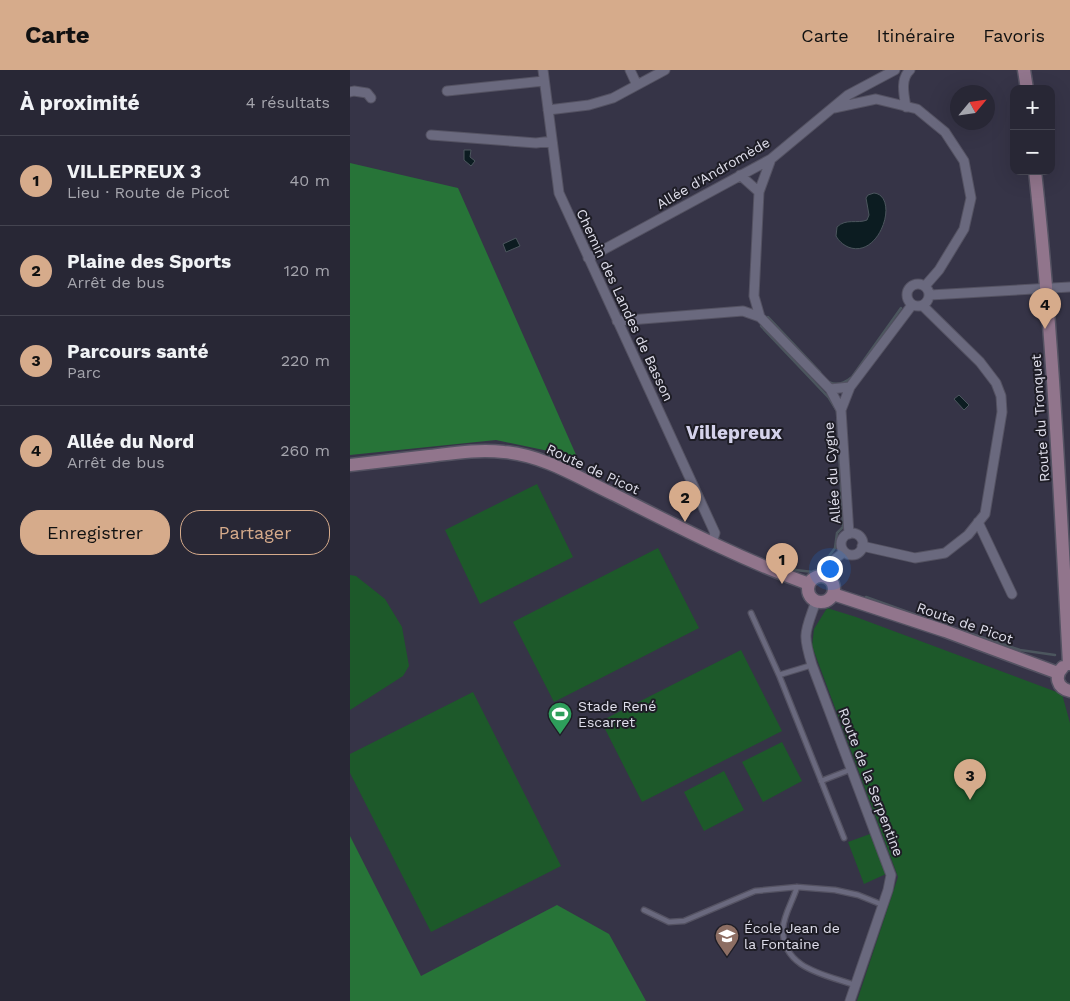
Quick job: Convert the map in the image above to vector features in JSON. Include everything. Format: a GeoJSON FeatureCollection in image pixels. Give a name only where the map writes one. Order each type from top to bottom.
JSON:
{"type":"FeatureCollection","features":[{"type":"Feature","properties":{"kind":"main road"},"geometry":{"type":"LineString","coordinates":[[1024,70],[1026,85]]}},
{"type":"Feature","properties":{"kind":"main road","name":"Route du Tronquet"},"geometry":{"type":"LineString","coordinates":[[1036,175],[1047,289],[1070,664]]}},
{"type":"Feature","properties":{"kind":"main road","name":"Route de Picot"},"geometry":{"type":"LineString","coordinates":[[350,465],[475,451],[517,454],[538,460],[788,577],[809,584]]}},
{"type":"Feature","properties":{"kind":"main road"},"geometry":{"type":"LineString","coordinates":[[818,576],[826,577],[832,582],[833,594],[824,601],[816,601],[810,596],[809,584],[818,576]]}},
{"type":"Feature","properties":{"kind":"main road","name":"Route de Picot"},"geometry":{"type":"LineString","coordinates":[[833,594],[945,631],[1058,673]]}},
{"type":"Feature","properties":{"kind":"main road"},"geometry":{"type":"LineString","coordinates":[[1070,664],[1063,667],[1058,673],[1059,685],[1070,691]]}},
{"type":"Feature","properties":{"kind":"street","name":"Chemin des Landes de Basson"},"geometry":{"type":"LineString","coordinates":[[544,70],[559,193],[715,533],[712,542]]}},
{"type":"Feature","properties":{"kind":"street"},"geometry":{"type":"LineString","coordinates":[[630,70],[636,85]]}},
{"type":"Feature","properties":{"kind":"street"},"geometry":{"type":"LineString","coordinates":[[548,110],[589,106],[613,98],[665,70]]}},
{"type":"Feature","properties":{"kind":"street","name":"Allée d'Andromède"},"geometry":{"type":"LineString","coordinates":[[588,258],[770,159],[848,95],[895,70]]}},
{"type":"Feature","properties":{"kind":"street"},"geometry":{"type":"LineString","coordinates":[[906,107],[903,87],[906,74],[910,70]]}},
{"type":"Feature","properties":{"kind":"street"},"geometry":{"type":"LineString","coordinates":[[447,91],[544,81]]}},
{"type":"Feature","properties":{"kind":"street"},"geometry":{"type":"LineString","coordinates":[[350,92],[368,94],[371,98]]}},
{"type":"Feature","properties":{"kind":"street"},"geometry":{"type":"LineString","coordinates":[[832,109],[876,99],[917,110],[945,132],[964,161],[971,198],[964,229],[939,270],[925,286]]}},
{"type":"Feature","properties":{"kind":"street"},"geometry":{"type":"LineString","coordinates":[[431,135],[536,143],[552,141]]}},
{"type":"Feature","properties":{"kind":"street"},"geometry":{"type":"LineString","coordinates":[[760,317],[754,296],[759,192],[770,159]]}},
{"type":"Feature","properties":{"kind":"street"},"geometry":{"type":"LineString","coordinates":[[740,175],[759,192]]}},
{"type":"Feature","properties":{"kind":"street"},"geometry":{"type":"LineString","coordinates":[[915,284],[925,286],[930,296],[923,306],[919,307],[912,305],[907,299],[908,289],[915,284]]}},
{"type":"Feature","properties":{"kind":"street"},"geometry":{"type":"LineString","coordinates":[[930,296],[1070,287]]}},
{"type":"Feature","properties":{"kind":"street"},"geometry":{"type":"LineString","coordinates":[[743,311],[754,296]]}},
{"type":"Feature","properties":{"kind":"street"},"geometry":{"type":"LineString","coordinates":[[841,410],[850,387],[912,305]]}},
{"type":"Feature","properties":{"kind":"street"},"geometry":{"type":"LineString","coordinates":[[862,546],[915,558],[945,553],[968,535],[986,514],[1002,412],[1001,396],[996,382],[980,362],[923,306]]}},
{"type":"Feature","properties":{"kind":"street"},"geometry":{"type":"LineString","coordinates":[[617,321],[743,311],[760,317],[830,389],[841,410]]}},
{"type":"Feature","properties":{"kind":"street"},"geometry":{"type":"LineString","coordinates":[[830,389],[850,387]]}},
{"type":"Feature","properties":{"kind":"street","name":"Allée du Cygne"},"geometry":{"type":"LineString","coordinates":[[841,410],[849,534]]}},
{"type":"Feature","properties":{"kind":"street"},"geometry":{"type":"LineString","coordinates":[[978,522],[1012,594]]}},
{"type":"Feature","properties":{"kind":"street"},"geometry":{"type":"LineString","coordinates":[[849,534],[859,536],[862,546],[859,552],[850,555],[844,552],[841,543],[844,537],[849,534]]}},
{"type":"Feature","properties":{"kind":"street"},"geometry":{"type":"LineString","coordinates":[[826,577],[835,559],[844,552]]}},
{"type":"Feature","properties":{"kind":"street","name":"Route de la Serpentine"},"geometry":{"type":"LineString","coordinates":[[816,601],[806,626],[804,640],[812,666],[891,875],[883,905],[850,1001]]}},
{"type":"Feature","properties":{"kind":"lane"},"geometry":{"type":"LineString","coordinates":[[751,613],[779,675],[844,838]]}},
{"type":"Feature","properties":{"kind":"lane"},"geometry":{"type":"LineString","coordinates":[[779,675],[812,666]]}},
{"type":"Feature","properties":{"kind":"lane"},"geometry":{"type":"LineString","coordinates":[[821,781],[852,769]]}},
{"type":"Feature","properties":{"kind":"lane"},"geometry":{"type":"LineString","coordinates":[[797,887],[783,929],[790,953],[800,964],[810,970],[855,985]]}},
{"type":"Feature","properties":{"kind":"lane"},"geometry":{"type":"LineString","coordinates":[[644,910],[669,922],[684,921],[755,891],[797,887],[835,890],[858,895],[883,905]]}},
{"type":"Feature","properties":{"kind":"green space"},"geometry":{"type":"Polygon","coordinates":[[[350,163],[458,188],[577,457],[496,440],[350,455],[350,163]]]}},
{"type":"Feature","properties":{"kind":"green space"},"geometry":{"type":"Polygon","coordinates":[[[537,484],[573,557],[480,604],[445,530],[537,484]]]}},
{"type":"Feature","properties":{"kind":"green space"},"geometry":{"type":"Polygon","coordinates":[[[658,548],[699,628],[554,702],[513,622],[658,548]]]}},
{"type":"Feature","properties":{"kind":"green space"},"geometry":{"type":"Polygon","coordinates":[[[350,575],[356,576],[385,599],[402,627],[409,666],[403,676],[350,710],[350,575]]]}},
{"type":"Feature","properties":{"kind":"green space"},"geometry":{"type":"Polygon","coordinates":[[[827,608],[856,617],[1062,694],[1070,723],[1070,1001],[857,1001],[898,877],[812,646],[814,629],[827,608]]]}},
{"type":"Feature","properties":{"kind":"green space"},"geometry":{"type":"Polygon","coordinates":[[[741,650],[782,731],[642,802],[601,721],[741,650]]]}},
{"type":"Feature","properties":{"kind":"green space"},"geometry":{"type":"Polygon","coordinates":[[[473,692],[561,866],[431,932],[350,773],[350,754],[473,692]]]}},
{"type":"Feature","properties":{"kind":"green space"},"geometry":{"type":"Polygon","coordinates":[[[782,742],[802,781],[763,802],[742,762],[782,742]]]}},
{"type":"Feature","properties":{"kind":"green space"},"geometry":{"type":"Polygon","coordinates":[[[724,771],[744,810],[704,831],[684,792],[724,771]]]}},
{"type":"Feature","properties":{"kind":"green space"},"geometry":{"type":"Polygon","coordinates":[[[870,834],[886,874],[864,884],[848,842],[870,834]]]}},
{"type":"Feature","properties":{"kind":"green space"},"geometry":{"type":"Polygon","coordinates":[[[350,836],[421,976],[557,905],[609,934],[646,1001],[350,1001],[350,836]]]}},
{"type":"Feature","properties":{"kind":"shaded area"},"geometry":{"type":"Polygon","coordinates":[[[464,150],[471,150],[470,157],[475,161],[471,166],[464,160],[464,150]]]}},
{"type":"Feature","properties":{"kind":"shaded area"},"geometry":{"type":"Polygon","coordinates":[[[874,193],[882,197],[885,205],[886,215],[883,226],[869,244],[859,249],[848,247],[836,236],[837,227],[848,222],[867,220],[869,215],[866,198],[874,193]]]}},
{"type":"Feature","properties":{"kind":"shaded area"},"geometry":{"type":"Polygon","coordinates":[[[516,238],[520,246],[506,252],[503,244],[516,238]]]}},
{"type":"Feature","properties":{"kind":"shaded area"},"geometry":{"type":"Polygon","coordinates":[[[959,395],[969,405],[964,410],[954,399],[959,395]]]}},
{"type":"Feature","properties":{"kind":"waterway"},"geometry":{"type":"LineString","coordinates":[[829,382],[841,383],[852,377],[901,308]]}},
{"type":"Feature","properties":{"kind":"waterway"},"geometry":{"type":"LineString","coordinates":[[768,317],[820,372]]}},
{"type":"Feature","properties":{"kind":"waterway"},"geometry":{"type":"LineString","coordinates":[[761,326],[829,398],[837,411],[843,527],[837,533],[835,548],[820,568]]}},
{"type":"Feature","properties":{"kind":"waterway"},"geometry":{"type":"LineString","coordinates":[[787,569],[813,572]]}},
{"type":"Feature","properties":{"kind":"waterway"},"geometry":{"type":"LineString","coordinates":[[866,597],[933,621]]}},
{"type":"Feature","properties":{"kind":"waterway"},"geometry":{"type":"LineString","coordinates":[[957,629],[1020,650],[1055,655]]}},
{"type":"Feature","properties":{"kind":"place","name":"Allée du Nord"},"geometry":{"type":"Point","coordinates":[1045,329]}},
{"type":"Feature","properties":{"kind":"place","name":"Plaine des Sports"},"geometry":{"type":"Point","coordinates":[685,522]}},
{"type":"Feature","properties":{"kind":"place","name":"VILLEPREUX 3"},"geometry":{"type":"Point","coordinates":[782,584]}},
{"type":"Feature","properties":{"kind":"place","name":"Stade René Escarret"},"geometry":{"type":"Point","coordinates":[560,735]}},
{"type":"Feature","properties":{"kind":"place","name":"Parcours santé"},"geometry":{"type":"Point","coordinates":[970,800]}},
{"type":"Feature","properties":{"kind":"place","name":"École Jean de la Fontaine"},"geometry":{"type":"Point","coordinates":[727,957]}},
{"type":"Feature","properties":{"kind":"district","name":"Villepreux"},"geometry":{"type":"Point","coordinates":[734,432]}}]}
